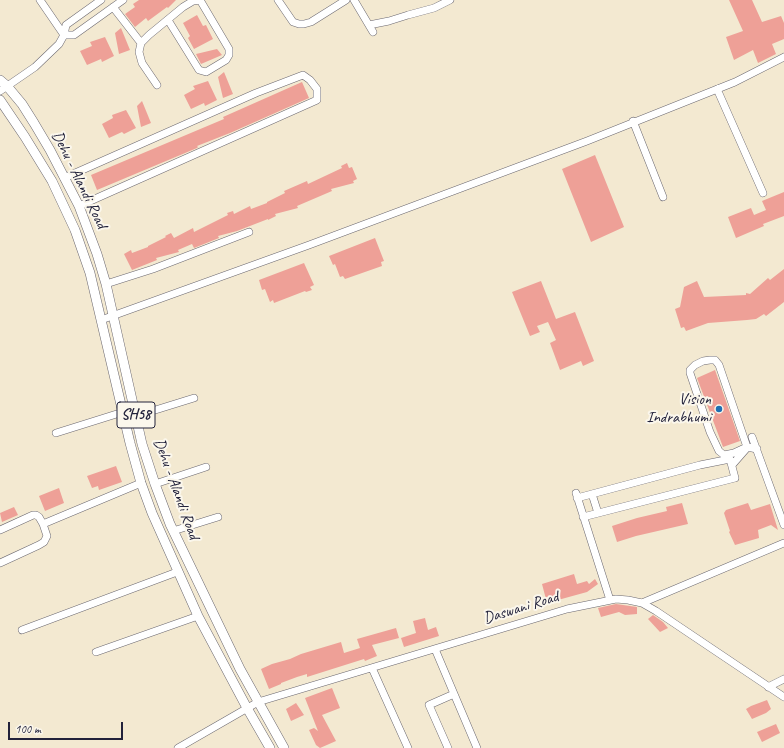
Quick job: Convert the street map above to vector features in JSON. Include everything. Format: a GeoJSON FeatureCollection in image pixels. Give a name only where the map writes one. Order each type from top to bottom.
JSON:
{"type":"FeatureCollection","features":[{"type":"Feature","properties":{"kind":"main road","name":"Dehu - Alandi Road"},"geometry":{"type":"LineString","coordinates":[[2,85],[22,104],[50,150],[79,206],[97,254],[106,284],[142,444],[155,484],[173,531],[209,606],[258,702],[284,748]]}},
{"type":"Feature","properties":{"kind":"main road","name":"Dehu - Alandi Road"},"geometry":{"type":"LineString","coordinates":[[0,100],[25,137],[64,205],[76,230],[90,273],[141,483],[152,513],[177,572],[198,616],[270,748]]}},
{"type":"Feature","properties":{"kind":"street"},"geometry":{"type":"LineString","coordinates":[[40,0],[64,35]]}},
{"type":"Feature","properties":{"kind":"street"},"geometry":{"type":"LineString","coordinates":[[2,85],[35,67],[59,44],[64,35],[66,25],[101,0]]}},
{"type":"Feature","properties":{"kind":"street"},"geometry":{"type":"LineString","coordinates":[[64,35],[74,35],[123,0]]}},
{"type":"Feature","properties":{"kind":"street"},"geometry":{"type":"LineString","coordinates":[[178,0],[183,7]]}},
{"type":"Feature","properties":{"kind":"street"},"geometry":{"type":"LineString","coordinates":[[157,85],[142,63],[139,52],[141,43],[183,7],[193,1],[200,0],[228,49],[229,55],[226,60],[206,72],[199,70],[168,20]]}},
{"type":"Feature","properties":{"kind":"street"},"geometry":{"type":"LineString","coordinates":[[278,0],[294,22],[304,24],[311,22],[346,0]]}},
{"type":"Feature","properties":{"kind":"street"},"geometry":{"type":"LineString","coordinates":[[354,0],[373,32]]}},
{"type":"Feature","properties":{"kind":"street"},"geometry":{"type":"LineString","coordinates":[[369,25],[434,8],[450,0]]}},
{"type":"Feature","properties":{"kind":"street"},"geometry":{"type":"LineString","coordinates":[[113,7],[141,43]]}},
{"type":"Feature","properties":{"kind":"street"},"geometry":{"type":"LineString","coordinates":[[101,320],[309,245],[587,140],[735,82],[784,57]]}},
{"type":"Feature","properties":{"kind":"street"},"geometry":{"type":"LineString","coordinates":[[64,178],[256,93],[303,74],[317,89],[317,100],[79,206]]}},
{"type":"Feature","properties":{"kind":"street"},"geometry":{"type":"LineString","coordinates":[[717,89],[763,194]]}},
{"type":"Feature","properties":{"kind":"street"},"geometry":{"type":"LineString","coordinates":[[633,122],[663,197]]}},
{"type":"Feature","properties":{"kind":"street"},"geometry":{"type":"LineString","coordinates":[[106,284],[249,232]]}},
{"type":"Feature","properties":{"kind":"street"},"geometry":{"type":"LineString","coordinates":[[747,447],[716,360],[703,361],[695,364],[690,370],[690,373],[710,432],[719,451],[724,455],[734,453],[747,447],[757,449]]}},
{"type":"Feature","properties":{"kind":"street"},"geometry":{"type":"LineString","coordinates":[[136,416],[194,398]]}},
{"type":"Feature","properties":{"kind":"street"},"geometry":{"type":"LineString","coordinates":[[56,433],[123,412]]}},
{"type":"Feature","properties":{"kind":"street"},"geometry":{"type":"LineString","coordinates":[[752,437],[784,525]]}},
{"type":"Feature","properties":{"kind":"street"},"geometry":{"type":"LineString","coordinates":[[732,465],[747,447]]}},
{"type":"Feature","properties":{"kind":"street"},"geometry":{"type":"LineString","coordinates":[[583,517],[735,478],[730,459],[700,465],[592,494],[577,496],[583,517],[610,600]]}},
{"type":"Feature","properties":{"kind":"street"},"geometry":{"type":"LineString","coordinates":[[155,484],[206,467]]}},
{"type":"Feature","properties":{"kind":"street"},"geometry":{"type":"LineString","coordinates":[[43,524],[141,483]]}},
{"type":"Feature","properties":{"kind":"street"},"geometry":{"type":"LineString","coordinates":[[592,494],[598,513]]}},
{"type":"Feature","properties":{"kind":"street"},"geometry":{"type":"LineString","coordinates":[[0,530],[33,515],[39,517],[47,536],[44,542],[0,563]]}},
{"type":"Feature","properties":{"kind":"street"},"geometry":{"type":"LineString","coordinates":[[173,531],[218,517]]}},
{"type":"Feature","properties":{"kind":"street"},"geometry":{"type":"LineString","coordinates":[[642,603],[784,543]]}},
{"type":"Feature","properties":{"kind":"street"},"geometry":{"type":"LineString","coordinates":[[22,630],[177,572]]}},
{"type":"Feature","properties":{"kind":"street","name":"Daswani Road"},"geometry":{"type":"LineString","coordinates":[[180,747],[258,702],[567,609],[610,600],[628,600],[642,603],[784,697]]}},
{"type":"Feature","properties":{"kind":"street"},"geometry":{"type":"LineString","coordinates":[[96,652],[198,616]]}},
{"type":"Feature","properties":{"kind":"street"},"geometry":{"type":"LineString","coordinates":[[435,649],[477,748]]}},
{"type":"Feature","properties":{"kind":"street"},"geometry":{"type":"LineString","coordinates":[[372,668],[408,748]]}},
{"type":"Feature","properties":{"kind":"street"},"geometry":{"type":"LineString","coordinates":[[768,687],[784,679]]}},
{"type":"Feature","properties":{"kind":"street"},"geometry":{"type":"LineString","coordinates":[[448,748],[429,705],[454,694]]}},
{"type":"Feature","properties":{"kind":"building"},"geometry":{"type":"Polygon","coordinates":[[[139,0],[176,0],[168,8],[167,7],[148,21],[146,18],[135,27],[125,14],[135,7],[133,4],[139,0]]]}},
{"type":"Feature","properties":{"kind":"building"},"geometry":{"type":"Polygon","coordinates":[[[729,0],[752,0],[762,22],[781,16],[784,23],[784,39],[772,44],[776,54],[758,63],[753,50],[734,60],[726,37],[743,31],[729,0]]]}},
{"type":"Feature","properties":{"kind":"building"},"geometry":{"type":"Polygon","coordinates":[[[197,15],[203,26],[206,25],[213,39],[194,49],[188,38],[190,36],[183,23],[197,15]]]}},
{"type":"Feature","properties":{"kind":"building"},"geometry":{"type":"Polygon","coordinates":[[[121,28],[130,50],[119,54],[115,33],[121,28]]]}},
{"type":"Feature","properties":{"kind":"building"},"geometry":{"type":"Polygon","coordinates":[[[105,37],[114,56],[102,62],[101,59],[87,65],[80,51],[92,46],[90,42],[105,37]]]}},
{"type":"Feature","properties":{"kind":"building"},"geometry":{"type":"Polygon","coordinates":[[[217,49],[222,55],[201,64],[196,54],[217,49]]]}},
{"type":"Feature","properties":{"kind":"building"},"geometry":{"type":"Polygon","coordinates":[[[224,72],[233,94],[223,98],[218,77],[224,72]]]}},
{"type":"Feature","properties":{"kind":"building"},"geometry":{"type":"Polygon","coordinates":[[[208,81],[217,100],[205,106],[204,103],[191,109],[184,95],[195,89],[193,86],[208,81]]]}},
{"type":"Feature","properties":{"kind":"building"},"geometry":{"type":"Polygon","coordinates":[[[302,82],[309,98],[197,146],[197,148],[97,190],[91,175],[224,119],[223,117],[302,82]]]}},
{"type":"Feature","properties":{"kind":"building"},"geometry":{"type":"Polygon","coordinates":[[[142,101],[151,123],[141,127],[137,106],[142,101]]]}},
{"type":"Feature","properties":{"kind":"building"},"geometry":{"type":"Polygon","coordinates":[[[126,110],[136,128],[124,134],[122,132],[109,138],[102,124],[113,118],[112,115],[126,110]]]}},
{"type":"Feature","properties":{"kind":"building"},"geometry":{"type":"Polygon","coordinates":[[[595,155],[624,227],[591,242],[562,169],[595,155]]]}},
{"type":"Feature","properties":{"kind":"building"},"geometry":{"type":"Polygon","coordinates":[[[347,163],[349,168],[352,167],[357,179],[353,181],[354,183],[331,189],[332,191],[297,206],[298,208],[275,214],[276,216],[268,220],[218,236],[219,238],[194,248],[192,244],[178,250],[179,252],[156,258],[157,260],[132,270],[124,254],[131,250],[132,253],[148,247],[171,233],[174,238],[193,228],[194,232],[228,215],[227,213],[233,211],[234,214],[250,206],[251,209],[267,203],[285,193],[284,191],[307,181],[308,184],[342,168],[341,166],[347,163]]]}},
{"type":"Feature","properties":{"kind":"building"},"geometry":{"type":"Polygon","coordinates":[[[784,192],[784,216],[763,224],[764,226],[736,238],[728,217],[751,208],[754,215],[766,210],[762,201],[784,192]]]}},
{"type":"Feature","properties":{"kind":"building"},"geometry":{"type":"Polygon","coordinates":[[[375,238],[384,261],[381,262],[382,266],[345,279],[343,276],[340,277],[335,264],[333,265],[329,256],[375,238]]]}},
{"type":"Feature","properties":{"kind":"building"},"geometry":{"type":"Polygon","coordinates":[[[304,263],[314,285],[310,287],[312,290],[305,291],[274,303],[273,300],[270,302],[265,289],[262,290],[259,280],[304,263]]]}},
{"type":"Feature","properties":{"kind":"building"},"geometry":{"type":"Polygon","coordinates":[[[784,269],[784,302],[766,316],[764,314],[756,319],[708,323],[686,331],[684,327],[681,328],[675,309],[680,307],[684,287],[697,281],[704,297],[746,295],[746,293],[750,294],[768,278],[770,280],[784,269]]]}},
{"type":"Feature","properties":{"kind":"building"},"geometry":{"type":"Polygon","coordinates":[[[541,281],[556,319],[575,312],[594,361],[583,366],[581,361],[560,370],[550,343],[556,340],[548,322],[537,326],[540,332],[530,336],[512,292],[541,281]]]}},
{"type":"Feature","properties":{"kind":"building","name":"Vision Indrabhumi"},"geometry":{"type":"Polygon","coordinates":[[[715,370],[740,441],[723,447],[697,378],[715,370]]]}},
{"type":"Feature","properties":{"kind":"building"},"geometry":{"type":"Polygon","coordinates":[[[116,466],[122,482],[99,490],[98,486],[92,488],[87,476],[116,466]]]}},
{"type":"Feature","properties":{"kind":"building"},"geometry":{"type":"Polygon","coordinates":[[[59,488],[64,503],[45,511],[39,496],[59,488]]]}},
{"type":"Feature","properties":{"kind":"building"},"geometry":{"type":"Polygon","coordinates":[[[682,503],[688,524],[617,542],[612,526],[667,511],[666,507],[682,503]]]}},
{"type":"Feature","properties":{"kind":"building"},"geometry":{"type":"Polygon","coordinates":[[[748,503],[751,510],[770,504],[778,530],[771,525],[758,530],[759,538],[735,545],[729,532],[730,531],[724,513],[726,510],[748,503]]]}},
{"type":"Feature","properties":{"kind":"building"},"geometry":{"type":"Polygon","coordinates":[[[14,507],[18,515],[2,522],[0,513],[14,507]]]}},
{"type":"Feature","properties":{"kind":"building"},"geometry":{"type":"Polygon","coordinates":[[[574,574],[577,584],[587,581],[589,584],[595,579],[598,584],[587,592],[547,603],[542,584],[574,574]]]}},
{"type":"Feature","properties":{"kind":"building"},"geometry":{"type":"Polygon","coordinates":[[[616,604],[637,607],[637,614],[625,615],[619,612],[601,617],[598,608],[616,604]]]}},
{"type":"Feature","properties":{"kind":"building"},"geometry":{"type":"Polygon","coordinates":[[[653,615],[663,622],[668,628],[660,632],[648,619],[653,615]]]}},
{"type":"Feature","properties":{"kind":"building"},"geometry":{"type":"Polygon","coordinates":[[[425,618],[428,630],[436,627],[439,636],[404,647],[401,638],[416,633],[413,621],[425,618]]]}},
{"type":"Feature","properties":{"kind":"building"},"geometry":{"type":"Polygon","coordinates":[[[396,628],[399,638],[372,645],[377,656],[365,661],[364,659],[307,677],[307,674],[269,689],[261,669],[301,654],[341,642],[344,653],[360,648],[357,639],[396,628]]]}},
{"type":"Feature","properties":{"kind":"building"},"geometry":{"type":"Polygon","coordinates":[[[332,688],[340,708],[322,715],[336,741],[320,748],[316,745],[309,730],[314,728],[318,731],[305,698],[332,688]]]}},
{"type":"Feature","properties":{"kind":"building"},"geometry":{"type":"Polygon","coordinates":[[[767,700],[771,709],[766,713],[752,719],[746,709],[767,700]]]}},
{"type":"Feature","properties":{"kind":"building"},"geometry":{"type":"Polygon","coordinates":[[[296,703],[304,715],[291,721],[286,709],[296,703]]]}},
{"type":"Feature","properties":{"kind":"building"},"geometry":{"type":"Polygon","coordinates":[[[776,724],[780,733],[762,742],[757,732],[776,724]]]}},
{"type":"Feature","properties":{"kind":"place","name":"Vision Indrabhumi"},"geometry":{"type":"Point","coordinates":[719,409]}}]}
